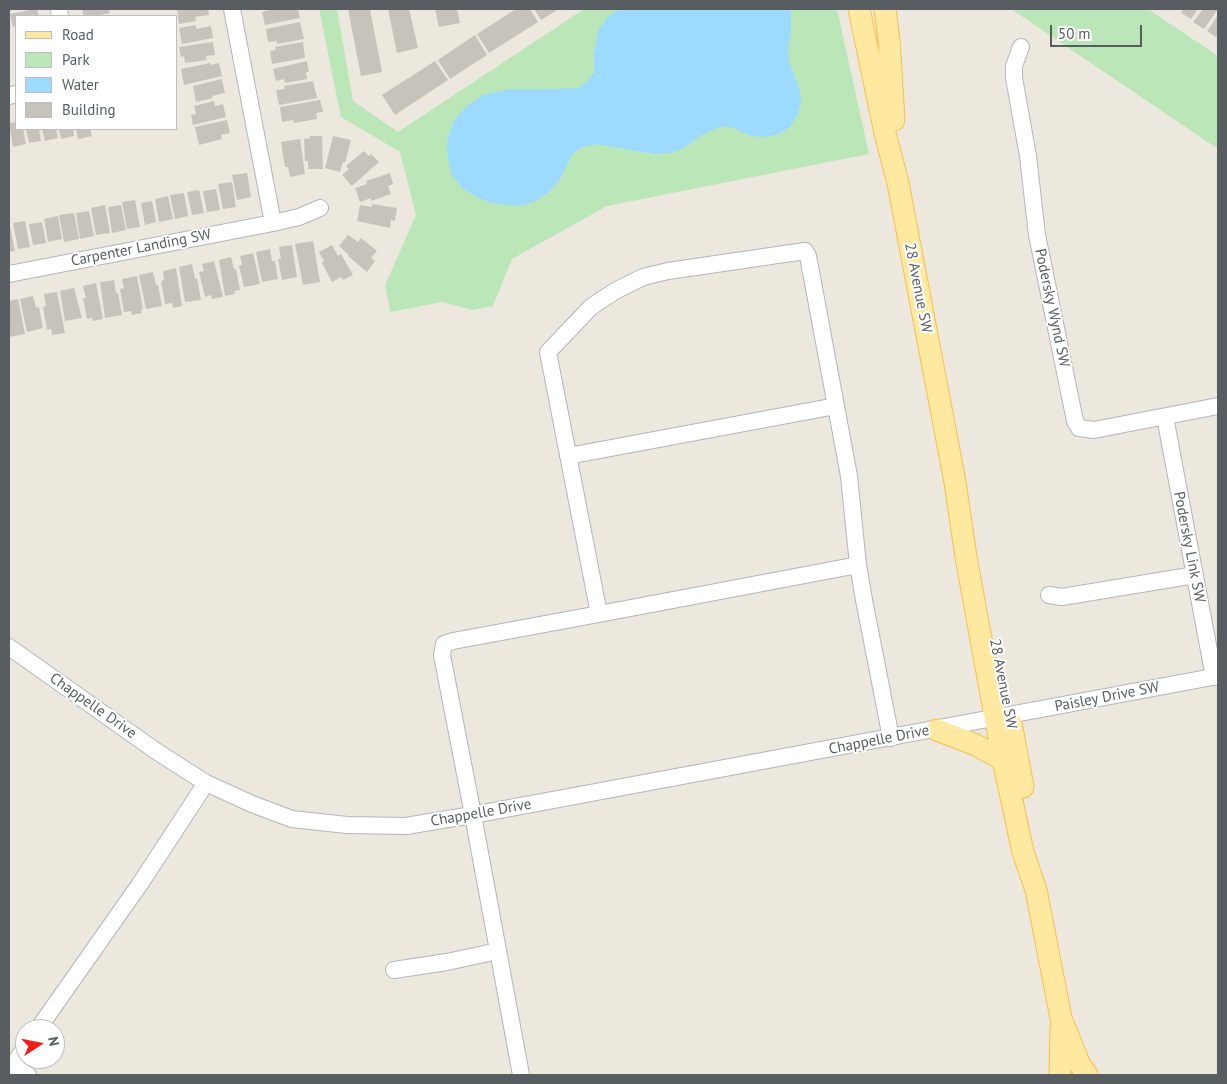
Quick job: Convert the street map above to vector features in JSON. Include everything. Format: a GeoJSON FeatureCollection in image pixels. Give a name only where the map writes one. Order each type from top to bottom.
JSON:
{"type":"FeatureCollection","features":[{"type":"Feature","properties":{"kind":"main road","name":"28 Avenue SW"},"geometry":{"type":"LineString","coordinates":[[859,9],[885,133],[898,183],[955,482],[966,558],[1002,717],[1032,836],[1036,890],[1061,1018],[1079,1063],[1087,1075]]}},
{"type":"Feature","properties":{"kind":"main road","name":"28 Avenue SW"},"geometry":{"type":"LineString","coordinates":[[885,9],[889,40],[898,183]]}},
{"type":"Feature","properties":{"kind":"main road","name":"28 Avenue SW"},"geometry":{"type":"LineString","coordinates":[[1002,717],[1003,760],[1023,852],[1036,890]]}},
{"type":"Feature","properties":{"kind":"main road"},"geometry":{"type":"LineString","coordinates":[[937,730],[976,744],[1003,760]]}},
{"type":"Feature","properties":{"kind":"main road","name":"28 Avenue SW"},"geometry":{"type":"LineString","coordinates":[[1060,1075],[1061,1018]]}},
{"type":"Feature","properties":{"kind":"street"},"geometry":{"type":"LineString","coordinates":[[232,9],[273,222]]}},
{"type":"Feature","properties":{"kind":"street","name":"Podersky Wynd SW"},"geometry":{"type":"LineString","coordinates":[[1021,47],[1014,66],[1015,90],[1028,156],[1037,235],[1078,428],[1094,430],[1218,406]]}},
{"type":"Feature","properties":{"kind":"street","name":"Carpenter Landing SW"},"geometry":{"type":"LineString","coordinates":[[9,274],[299,217],[320,208]]}},
{"type":"Feature","properties":{"kind":"street"},"geometry":{"type":"LineString","coordinates":[[599,614],[548,352],[591,307],[615,291],[643,277],[806,251],[852,498],[858,566],[891,738]]}},
{"type":"Feature","properties":{"kind":"street"},"geometry":{"type":"LineString","coordinates":[[568,456],[836,406]]}},
{"type":"Feature","properties":{"kind":"street","name":"Podersky Link SW"},"geometry":{"type":"LineString","coordinates":[[1165,417],[1216,677]]}},
{"type":"Feature","properties":{"kind":"street"},"geometry":{"type":"LineString","coordinates":[[521,1075],[442,655],[444,644],[858,566]]}},
{"type":"Feature","properties":{"kind":"street"},"geometry":{"type":"LineString","coordinates":[[1049,595],[1062,597],[1195,575]]}},
{"type":"Feature","properties":{"kind":"street","name":"Chappelle Drive"},"geometry":{"type":"LineString","coordinates":[[9,647],[156,751],[206,782],[252,804],[292,819],[347,825],[406,826],[473,815],[1002,717]]}},
{"type":"Feature","properties":{"kind":"street","name":"Paisley Drive SW"},"geometry":{"type":"LineString","coordinates":[[1002,717],[1216,677]]}},
{"type":"Feature","properties":{"kind":"street"},"geometry":{"type":"LineString","coordinates":[[45,1019],[140,884],[206,782]]}},
{"type":"Feature","properties":{"kind":"street"},"geometry":{"type":"LineString","coordinates":[[394,970],[498,952]]}},
{"type":"Feature","properties":{"kind":"street"},"geometry":{"type":"LineString","coordinates":[[10,1067],[28,1075]]}},
{"type":"Feature","properties":{"kind":"green space"},"geometry":{"type":"Polygon","coordinates":[[[319,9],[337,9],[353,101],[398,132],[584,9],[837,9],[869,154],[607,206],[512,259],[493,306],[472,310],[442,302],[390,312],[385,285],[416,215],[400,152],[341,117],[319,9]]]}},
{"type":"Feature","properties":{"kind":"green space"},"geometry":{"type":"Polygon","coordinates":[[[1011,9],[1148,9],[1218,56],[1218,149],[1011,9]]]}},
{"type":"Feature","properties":{"kind":"water"},"geometry":{"type":"Polygon","coordinates":[[[618,9],[791,9],[791,32],[788,48],[789,62],[799,87],[801,101],[798,114],[791,126],[779,134],[765,137],[752,136],[730,127],[720,127],[704,134],[682,149],[669,153],[654,154],[596,144],[583,147],[572,154],[559,181],[548,193],[534,202],[520,206],[491,203],[462,188],[452,175],[448,158],[447,141],[454,120],[467,106],[483,95],[510,89],[578,88],[587,82],[594,73],[594,54],[598,30],[606,19],[618,9]]]}},
{"type":"Feature","properties":{"kind":"building"},"geometry":{"type":"Polygon","coordinates":[[[37,9],[39,15],[15,15],[15,26],[13,27],[10,14],[37,9]]]}},
{"type":"Feature","properties":{"kind":"building"},"geometry":{"type":"Polygon","coordinates":[[[82,9],[109,9],[110,13],[100,15],[84,15],[82,9]]]}},
{"type":"Feature","properties":{"kind":"building"},"geometry":{"type":"Polygon","coordinates":[[[177,9],[208,9],[209,15],[195,17],[196,21],[179,24],[177,9]]]}},
{"type":"Feature","properties":{"kind":"building"},"geometry":{"type":"Polygon","coordinates":[[[272,9],[298,9],[300,18],[265,25],[262,12],[272,9]]]}},
{"type":"Feature","properties":{"kind":"building"},"geometry":{"type":"Polygon","coordinates":[[[348,9],[370,9],[382,72],[361,76],[348,9]]]}},
{"type":"Feature","properties":{"kind":"building"},"geometry":{"type":"Polygon","coordinates":[[[388,9],[409,9],[418,48],[397,53],[388,9]]]}},
{"type":"Feature","properties":{"kind":"building"},"geometry":{"type":"Polygon","coordinates":[[[435,9],[457,9],[460,23],[439,27],[435,9]]]}},
{"type":"Feature","properties":{"kind":"building"},"geometry":{"type":"Polygon","coordinates":[[[516,9],[530,9],[538,22],[489,53],[477,34],[516,9]]]}},
{"type":"Feature","properties":{"kind":"building"},"geometry":{"type":"Polygon","coordinates":[[[534,9],[559,9],[541,20],[534,9]]]}},
{"type":"Feature","properties":{"kind":"building"},"geometry":{"type":"Polygon","coordinates":[[[1183,9],[1198,9],[1191,19],[1181,13],[1183,9]]]}},
{"type":"Feature","properties":{"kind":"building"},"geometry":{"type":"Polygon","coordinates":[[[1203,9],[1218,9],[1204,29],[1193,22],[1203,9]]]}},
{"type":"Feature","properties":{"kind":"building"},"geometry":{"type":"Polygon","coordinates":[[[1218,15],[1218,34],[1216,37],[1207,31],[1218,15]]]}},
{"type":"Feature","properties":{"kind":"building"},"geometry":{"type":"Polygon","coordinates":[[[300,22],[304,39],[277,44],[277,41],[268,42],[266,29],[300,22]]]}},
{"type":"Feature","properties":{"kind":"building"},"geometry":{"type":"Polygon","coordinates":[[[196,25],[196,29],[211,26],[213,38],[182,44],[179,28],[196,25]]]}},
{"type":"Feature","properties":{"kind":"building"},"geometry":{"type":"Polygon","coordinates":[[[475,35],[487,55],[450,79],[438,60],[475,35]]]}},
{"type":"Feature","properties":{"kind":"building"},"geometry":{"type":"Polygon","coordinates":[[[213,42],[215,55],[206,56],[207,60],[185,63],[184,56],[181,57],[179,47],[213,42]]]}},
{"type":"Feature","properties":{"kind":"building"},"geometry":{"type":"Polygon","coordinates":[[[303,42],[305,58],[272,64],[270,51],[276,50],[275,47],[303,42]]]}},
{"type":"Feature","properties":{"kind":"building"},"geometry":{"type":"Polygon","coordinates":[[[307,61],[309,72],[306,72],[307,79],[285,83],[284,79],[276,81],[273,69],[307,61]]]}},
{"type":"Feature","properties":{"kind":"building"},"geometry":{"type":"Polygon","coordinates":[[[435,61],[448,80],[395,115],[382,95],[435,61]]]}},
{"type":"Feature","properties":{"kind":"building"},"geometry":{"type":"Polygon","coordinates":[[[210,63],[210,65],[219,63],[222,76],[184,85],[181,69],[210,63]]]}},
{"type":"Feature","properties":{"kind":"building"},"geometry":{"type":"Polygon","coordinates":[[[222,79],[225,93],[196,102],[193,86],[222,79]]]}},
{"type":"Feature","properties":{"kind":"building"},"geometry":{"type":"Polygon","coordinates":[[[313,81],[317,98],[279,105],[276,90],[285,89],[284,86],[313,81]]]}},
{"type":"Feature","properties":{"kind":"building"},"geometry":{"type":"Polygon","coordinates":[[[320,100],[323,112],[316,113],[317,119],[294,123],[293,120],[282,122],[280,107],[320,100]]]}},
{"type":"Feature","properties":{"kind":"building"},"geometry":{"type":"Polygon","coordinates":[[[214,101],[215,106],[223,104],[226,117],[193,125],[191,115],[196,114],[194,106],[214,101]]]}},
{"type":"Feature","properties":{"kind":"building"},"geometry":{"type":"Polygon","coordinates":[[[227,120],[230,133],[221,135],[222,139],[199,145],[195,127],[227,120]]]}},
{"type":"Feature","properties":{"kind":"building"},"geometry":{"type":"Polygon","coordinates":[[[15,122],[15,130],[23,130],[26,144],[13,147],[9,123],[15,122]]]}},
{"type":"Feature","properties":{"kind":"building"},"geometry":{"type":"Polygon","coordinates":[[[26,130],[39,130],[41,141],[29,143],[26,130]]]}},
{"type":"Feature","properties":{"kind":"building"},"geometry":{"type":"Polygon","coordinates":[[[42,130],[56,130],[58,138],[45,141],[42,130]]]}},
{"type":"Feature","properties":{"kind":"building"},"geometry":{"type":"Polygon","coordinates":[[[59,130],[73,130],[74,136],[61,139],[59,130]]]}},
{"type":"Feature","properties":{"kind":"building"},"geometry":{"type":"Polygon","coordinates":[[[76,130],[90,130],[92,136],[78,139],[76,130]]]}},
{"type":"Feature","properties":{"kind":"building"},"geometry":{"type":"Polygon","coordinates":[[[310,136],[322,136],[323,169],[308,169],[308,161],[305,161],[304,139],[310,138],[310,136]]]}},
{"type":"Feature","properties":{"kind":"building"},"geometry":{"type":"Polygon","coordinates":[[[333,136],[351,140],[345,163],[343,162],[340,172],[325,168],[333,136]]]}},
{"type":"Feature","properties":{"kind":"building"},"geometry":{"type":"Polygon","coordinates":[[[300,139],[305,174],[290,177],[288,167],[285,167],[281,142],[300,139]]]}},
{"type":"Feature","properties":{"kind":"building"},"geometry":{"type":"Polygon","coordinates":[[[364,151],[369,156],[371,154],[379,162],[352,186],[342,175],[349,169],[346,166],[364,151]]]}},
{"type":"Feature","properties":{"kind":"building"},"geometry":{"type":"Polygon","coordinates":[[[247,173],[251,197],[237,200],[232,175],[247,173]]]}},
{"type":"Feature","properties":{"kind":"building"},"geometry":{"type":"Polygon","coordinates":[[[390,173],[393,184],[388,186],[391,194],[371,201],[371,198],[360,202],[355,188],[367,184],[366,181],[390,173]]]}},
{"type":"Feature","properties":{"kind":"building"},"geometry":{"type":"Polygon","coordinates":[[[232,182],[236,207],[223,209],[218,184],[232,182]]]}},
{"type":"Feature","properties":{"kind":"building"},"geometry":{"type":"Polygon","coordinates":[[[216,189],[220,210],[207,212],[203,191],[216,189]]]}},
{"type":"Feature","properties":{"kind":"building"},"geometry":{"type":"Polygon","coordinates":[[[199,190],[204,213],[192,215],[187,192],[199,190]]]}},
{"type":"Feature","properties":{"kind":"building"},"geometry":{"type":"Polygon","coordinates":[[[184,193],[188,216],[175,219],[170,195],[184,193]]]}},
{"type":"Feature","properties":{"kind":"building"},"geometry":{"type":"Polygon","coordinates":[[[168,196],[173,219],[159,222],[155,199],[168,196]]]}},
{"type":"Feature","properties":{"kind":"building"},"geometry":{"type":"Polygon","coordinates":[[[135,200],[140,227],[127,229],[122,202],[135,200]]]}},
{"type":"Feature","properties":{"kind":"building"},"geometry":{"type":"Polygon","coordinates":[[[152,201],[156,222],[145,225],[141,203],[152,201]]]}},
{"type":"Feature","properties":{"kind":"building"},"geometry":{"type":"Polygon","coordinates":[[[372,204],[397,208],[395,221],[391,220],[390,228],[357,221],[360,205],[372,207],[372,204]]]}},
{"type":"Feature","properties":{"kind":"building"},"geometry":{"type":"Polygon","coordinates":[[[105,205],[110,233],[96,235],[91,208],[105,205]]]}},
{"type":"Feature","properties":{"kind":"building"},"geometry":{"type":"Polygon","coordinates":[[[121,205],[126,230],[112,233],[108,207],[121,205]]]}},
{"type":"Feature","properties":{"kind":"building"},"geometry":{"type":"Polygon","coordinates":[[[89,211],[94,236],[80,239],[76,213],[89,211]]]}},
{"type":"Feature","properties":{"kind":"building"},"geometry":{"type":"Polygon","coordinates":[[[74,213],[79,239],[64,242],[59,215],[74,213]]]}},
{"type":"Feature","properties":{"kind":"building"},"geometry":{"type":"Polygon","coordinates":[[[58,216],[62,239],[48,242],[44,219],[58,216]]]}},
{"type":"Feature","properties":{"kind":"building"},"geometry":{"type":"Polygon","coordinates":[[[25,221],[30,247],[18,249],[13,223],[25,221]]]}},
{"type":"Feature","properties":{"kind":"building"},"geometry":{"type":"Polygon","coordinates":[[[42,222],[46,243],[33,245],[29,224],[42,222]]]}},
{"type":"Feature","properties":{"kind":"building"},"geometry":{"type":"Polygon","coordinates":[[[9,226],[15,251],[9,252],[9,226]]]}},
{"type":"Feature","properties":{"kind":"building"},"geometry":{"type":"Polygon","coordinates":[[[348,235],[358,242],[361,238],[377,251],[371,258],[375,261],[367,272],[339,246],[348,235]]]}},
{"type":"Feature","properties":{"kind":"building"},"geometry":{"type":"Polygon","coordinates":[[[313,241],[320,282],[303,285],[295,244],[313,241]]]}},
{"type":"Feature","properties":{"kind":"building"},"geometry":{"type":"Polygon","coordinates":[[[292,245],[297,277],[282,280],[278,259],[281,259],[279,247],[292,245]]]}},
{"type":"Feature","properties":{"kind":"building"},"geometry":{"type":"Polygon","coordinates":[[[332,245],[338,256],[341,254],[353,275],[343,280],[341,277],[332,282],[322,263],[324,261],[319,252],[332,245]]]}},
{"type":"Feature","properties":{"kind":"building"},"geometry":{"type":"Polygon","coordinates":[[[270,249],[272,261],[275,261],[278,279],[262,282],[256,252],[270,249]]]}},
{"type":"Feature","properties":{"kind":"building"},"geometry":{"type":"Polygon","coordinates":[[[253,253],[260,284],[244,287],[239,266],[242,265],[240,256],[253,253]]]}},
{"type":"Feature","properties":{"kind":"building"},"geometry":{"type":"Polygon","coordinates":[[[231,257],[234,269],[236,269],[240,290],[234,291],[235,294],[225,296],[219,260],[231,257]]]}},
{"type":"Feature","properties":{"kind":"building"},"geometry":{"type":"Polygon","coordinates":[[[214,261],[223,297],[212,299],[211,295],[205,297],[199,272],[204,271],[202,264],[214,261]]]}},
{"type":"Feature","properties":{"kind":"building"},"geometry":{"type":"Polygon","coordinates":[[[192,264],[201,300],[185,302],[179,267],[192,264]]]}},
{"type":"Feature","properties":{"kind":"building"},"geometry":{"type":"Polygon","coordinates":[[[176,268],[182,306],[173,308],[172,303],[165,304],[161,281],[164,280],[163,271],[176,268]]]}},
{"type":"Feature","properties":{"kind":"building"},"geometry":{"type":"Polygon","coordinates":[[[153,272],[156,285],[158,285],[162,306],[146,309],[139,275],[153,272]]]}},
{"type":"Feature","properties":{"kind":"building"},"geometry":{"type":"Polygon","coordinates":[[[137,276],[143,309],[141,309],[142,313],[132,315],[131,311],[124,312],[120,289],[124,288],[122,279],[137,276]]]}},
{"type":"Feature","properties":{"kind":"building"},"geometry":{"type":"Polygon","coordinates":[[[114,280],[122,315],[105,318],[100,282],[114,280]]]}},
{"type":"Feature","properties":{"kind":"building"},"geometry":{"type":"Polygon","coordinates":[[[96,283],[103,319],[93,321],[92,318],[87,319],[83,298],[86,298],[83,286],[96,283]]]}},
{"type":"Feature","properties":{"kind":"building"},"geometry":{"type":"Polygon","coordinates":[[[74,288],[82,318],[65,321],[60,291],[74,288]]]}},
{"type":"Feature","properties":{"kind":"building"},"geometry":{"type":"Polygon","coordinates":[[[57,292],[65,333],[52,335],[51,329],[47,330],[43,307],[46,306],[44,294],[57,292]]]}},
{"type":"Feature","properties":{"kind":"building"},"geometry":{"type":"Polygon","coordinates":[[[33,296],[36,308],[39,307],[43,328],[27,332],[20,299],[33,296]]]}},
{"type":"Feature","properties":{"kind":"building"},"geometry":{"type":"Polygon","coordinates":[[[18,299],[25,334],[9,337],[9,301],[18,299]]]}}]}
